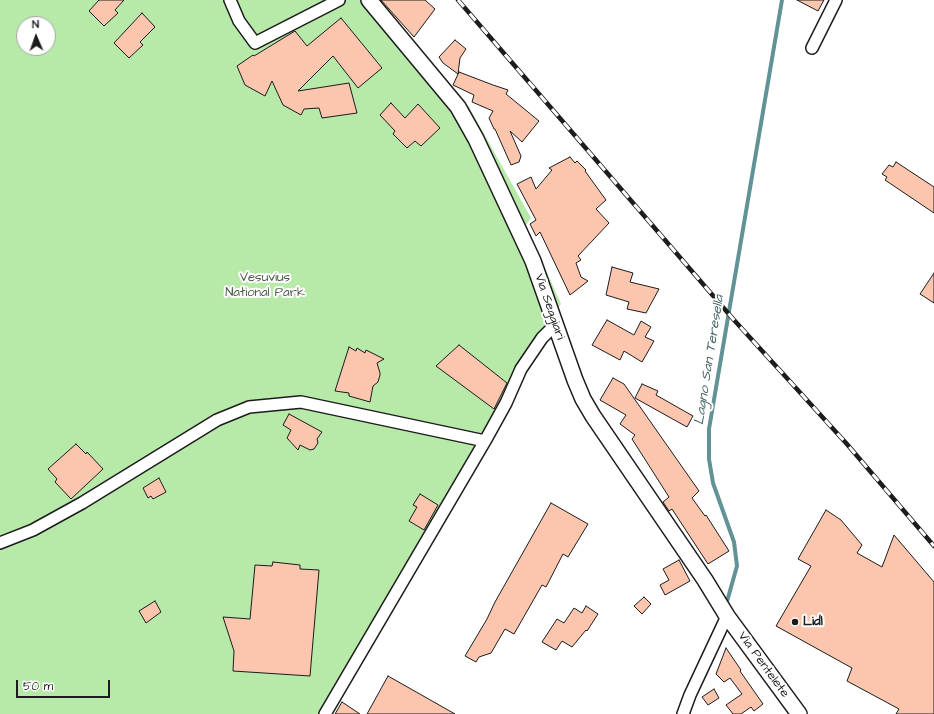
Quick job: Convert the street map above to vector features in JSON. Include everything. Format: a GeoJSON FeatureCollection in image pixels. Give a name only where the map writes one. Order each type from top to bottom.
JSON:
{"type":"FeatureCollection","features":[{"type":"Feature","properties":{"kind":"main road","name":"Via Seggiari"},"geometry":{"type":"LineString","coordinates":[[369,0],[458,107],[476,139],[533,261],[582,399],[728,616]]}},
{"type":"Feature","properties":{"kind":"main road","name":"Via Pentelete"},"geometry":{"type":"LineString","coordinates":[[728,616],[799,714]]}},
{"type":"Feature","properties":{"kind":"street"},"geometry":{"type":"LineString","coordinates":[[230,0],[239,21],[256,43],[339,0]]}},
{"type":"Feature","properties":{"kind":"street"},"geometry":{"type":"LineString","coordinates":[[812,48],[836,0]]}},
{"type":"Feature","properties":{"kind":"street"},"geometry":{"type":"LineString","coordinates":[[325,714],[485,441],[506,403],[521,369],[542,338],[555,325]]}},
{"type":"Feature","properties":{"kind":"street"},"geometry":{"type":"LineString","coordinates":[[0,543],[33,530],[82,503],[217,420],[249,407],[301,402],[485,441]]}},
{"type":"Feature","properties":{"kind":"street"},"geometry":{"type":"LineString","coordinates":[[683,714],[728,616]]}},
{"type":"Feature","properties":{"kind":"green space","name":"Vesuvius National Park"},"geometry":{"type":"Polygon","coordinates":[[[0,0],[376,0],[413,40],[469,107],[531,218],[526,225],[561,304],[528,351],[482,444],[326,714],[0,714],[0,0]]]}},
{"type":"Feature","properties":{"kind":"building"},"geometry":{"type":"Polygon","coordinates":[[[99,0],[124,0],[115,10],[118,13],[104,26],[89,11],[99,0]]]}},
{"type":"Feature","properties":{"kind":"building"},"geometry":{"type":"Polygon","coordinates":[[[381,0],[425,0],[435,9],[414,37],[381,0]]]}},
{"type":"Feature","properties":{"kind":"building"},"geometry":{"type":"Polygon","coordinates":[[[797,0],[824,0],[818,11],[797,0]]]}},
{"type":"Feature","properties":{"kind":"building"},"geometry":{"type":"Polygon","coordinates":[[[142,13],[155,27],[140,42],[143,45],[129,58],[114,43],[142,13]]]}},
{"type":"Feature","properties":{"kind":"building"},"geometry":{"type":"Polygon","coordinates":[[[341,18],[382,68],[358,88],[333,56],[298,91],[349,83],[357,113],[322,118],[319,108],[304,109],[301,115],[283,105],[272,81],[265,96],[245,85],[237,66],[295,31],[307,46],[341,18]]]}},
{"type":"Feature","properties":{"kind":"building"},"geometry":{"type":"Polygon","coordinates":[[[455,40],[466,49],[460,58],[458,74],[443,63],[439,57],[455,40]]]}},
{"type":"Feature","properties":{"kind":"building"},"geometry":{"type":"Polygon","coordinates":[[[459,72],[508,90],[506,94],[539,121],[522,142],[510,131],[521,156],[519,162],[511,165],[489,118],[493,111],[472,102],[474,95],[453,85],[459,72]]]}},
{"type":"Feature","properties":{"kind":"building"},"geometry":{"type":"Polygon","coordinates":[[[391,103],[405,118],[418,104],[440,128],[421,146],[415,141],[407,148],[393,134],[395,131],[380,115],[391,103]]]}},
{"type":"Feature","properties":{"kind":"building"},"geometry":{"type":"Polygon","coordinates":[[[570,157],[575,163],[577,161],[586,170],[585,171],[606,200],[596,209],[609,223],[578,256],[581,260],[576,263],[581,277],[588,281],[570,295],[540,232],[536,236],[530,224],[536,220],[517,184],[531,177],[536,189],[552,170],[549,168],[570,157]]]}},
{"type":"Feature","properties":{"kind":"building"},"geometry":{"type":"Polygon","coordinates":[[[896,162],[934,187],[934,213],[885,180],[887,177],[882,174],[889,165],[893,167],[896,162]]]}},
{"type":"Feature","properties":{"kind":"building"},"geometry":{"type":"Polygon","coordinates":[[[612,267],[633,273],[630,282],[659,289],[646,313],[627,309],[629,302],[606,295],[612,267]]]}},
{"type":"Feature","properties":{"kind":"building"},"geometry":{"type":"Polygon","coordinates":[[[934,273],[934,303],[920,294],[934,273]]]}},
{"type":"Feature","properties":{"kind":"building"},"geometry":{"type":"Polygon","coordinates":[[[607,320],[634,335],[641,321],[651,327],[645,337],[654,341],[642,362],[624,351],[620,360],[592,345],[607,320]]]}},
{"type":"Feature","properties":{"kind":"building"},"geometry":{"type":"Polygon","coordinates":[[[459,345],[507,383],[494,409],[436,366],[459,345]]]}},
{"type":"Feature","properties":{"kind":"building"},"geometry":{"type":"Polygon","coordinates":[[[349,347],[356,351],[357,348],[365,353],[366,350],[384,359],[377,363],[380,375],[378,382],[373,386],[370,402],[349,396],[349,393],[335,391],[349,347]]]}},
{"type":"Feature","properties":{"kind":"building"},"geometry":{"type":"Polygon","coordinates":[[[613,378],[624,384],[699,491],[692,498],[705,516],[706,515],[729,551],[708,564],[672,509],[669,511],[663,502],[669,497],[632,439],[635,435],[620,424],[626,415],[600,400],[613,378]]]}},
{"type":"Feature","properties":{"kind":"building"},"geometry":{"type":"Polygon","coordinates":[[[642,384],[658,391],[656,395],[693,416],[687,427],[635,398],[642,384]]]}},
{"type":"Feature","properties":{"kind":"building"},"geometry":{"type":"Polygon","coordinates":[[[289,414],[322,432],[317,439],[318,443],[314,449],[310,450],[300,445],[298,450],[287,438],[291,430],[283,425],[289,414]]]}},
{"type":"Feature","properties":{"kind":"building"},"geometry":{"type":"Polygon","coordinates":[[[76,444],[86,454],[87,452],[103,469],[71,499],[55,482],[57,479],[48,469],[76,444]]]}},
{"type":"Feature","properties":{"kind":"building"},"geometry":{"type":"Polygon","coordinates":[[[159,478],[166,492],[153,499],[151,496],[148,498],[143,488],[159,478]]]}},
{"type":"Feature","properties":{"kind":"building"},"geometry":{"type":"Polygon","coordinates":[[[420,494],[438,505],[424,530],[409,521],[417,507],[413,505],[420,494]]]}},
{"type":"Feature","properties":{"kind":"building"},"geometry":{"type":"Polygon","coordinates":[[[551,503],[588,524],[568,557],[563,554],[546,587],[542,585],[514,634],[505,629],[491,653],[479,657],[476,662],[465,656],[551,503]]]}},
{"type":"Feature","properties":{"kind":"building"},"geometry":{"type":"Polygon","coordinates":[[[826,510],[841,520],[862,545],[857,553],[882,567],[894,535],[934,582],[934,714],[896,714],[899,709],[847,681],[852,668],[776,626],[811,566],[798,559],[826,510]]]}},
{"type":"Feature","properties":{"kind":"building"},"geometry":{"type":"Polygon","coordinates":[[[679,560],[690,581],[665,595],[660,585],[669,580],[663,569],[679,560]]]}},
{"type":"Feature","properties":{"kind":"building"},"geometry":{"type":"Polygon","coordinates":[[[273,562],[300,565],[300,569],[319,570],[310,676],[233,671],[234,651],[223,617],[250,619],[255,565],[272,566],[273,562]]]}},
{"type":"Feature","properties":{"kind":"building"},"geometry":{"type":"Polygon","coordinates":[[[644,597],[651,604],[642,614],[634,606],[644,597]]]}},
{"type":"Feature","properties":{"kind":"building"},"geometry":{"type":"Polygon","coordinates":[[[155,601],[161,612],[146,623],[139,611],[155,601]]]}},
{"type":"Feature","properties":{"kind":"building"},"geometry":{"type":"Polygon","coordinates":[[[586,606],[598,614],[587,631],[586,630],[572,647],[562,641],[556,650],[542,642],[557,619],[564,623],[574,608],[582,613],[586,606]]]}},
{"type":"Feature","properties":{"kind":"building"},"geometry":{"type":"Polygon","coordinates":[[[726,648],[763,704],[754,711],[751,707],[741,714],[733,714],[726,705],[742,694],[730,678],[724,682],[716,674],[726,648]]]}},
{"type":"Feature","properties":{"kind":"building"},"geometry":{"type":"Polygon","coordinates":[[[388,676],[455,714],[367,714],[388,676]]]}},
{"type":"Feature","properties":{"kind":"building"},"geometry":{"type":"Polygon","coordinates":[[[714,689],[719,698],[708,705],[702,697],[714,689]]]}},
{"type":"Feature","properties":{"kind":"building"},"geometry":{"type":"Polygon","coordinates":[[[342,702],[360,714],[335,714],[342,702]]]}},
{"type":"Feature","properties":{"kind":"waterway","name":"Lagno San Teresella"},"geometry":{"type":"LineString","coordinates":[[726,605],[737,566],[734,542],[713,483],[709,459],[709,429],[782,0]]}},
{"type":"Feature","properties":{"kind":"railway"},"geometry":{"type":"LineString","coordinates":[[458,0],[734,320],[846,443],[934,546]]}},
{"type":"Feature","properties":{"kind":"place","name":"Lidl"},"geometry":{"type":"Point","coordinates":[795,622]}}]}
